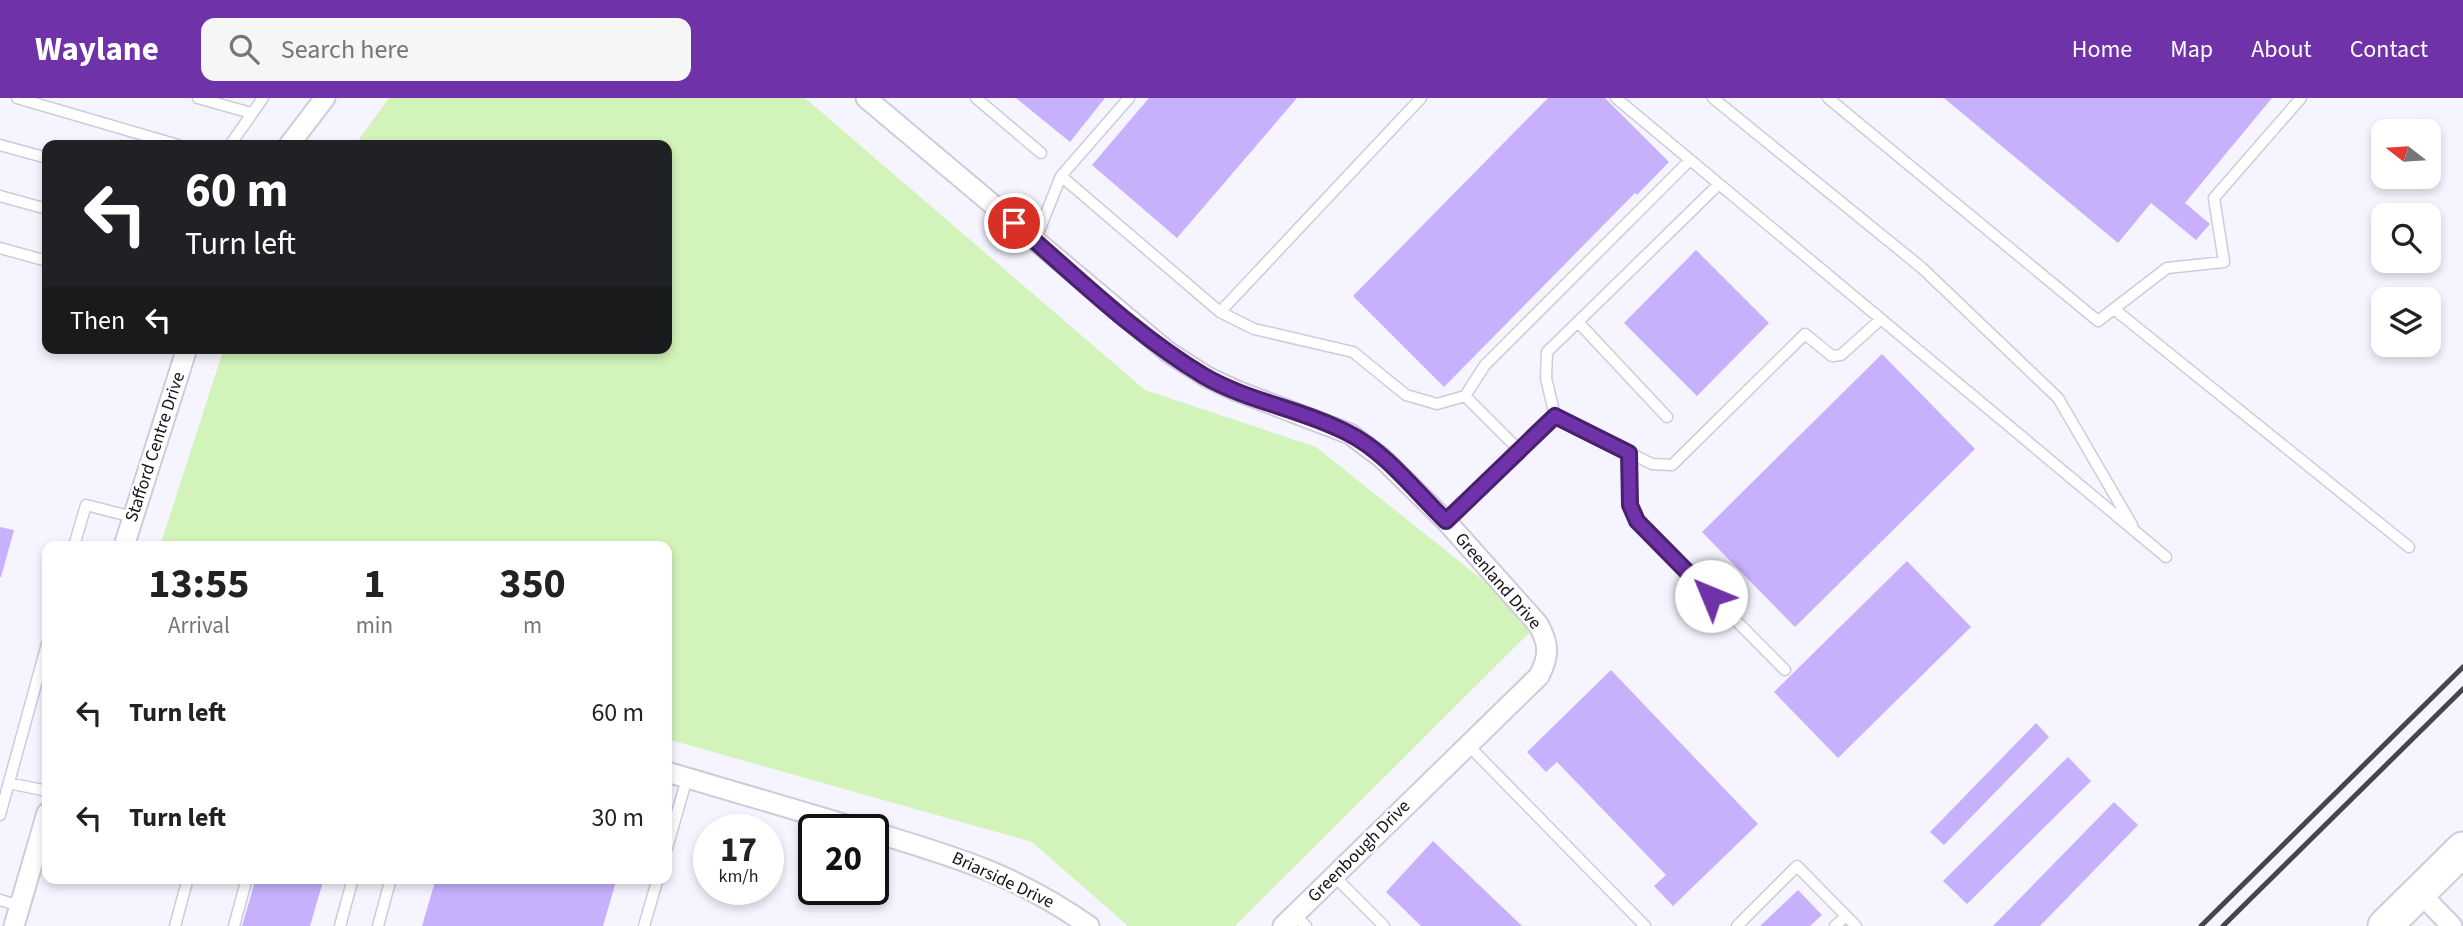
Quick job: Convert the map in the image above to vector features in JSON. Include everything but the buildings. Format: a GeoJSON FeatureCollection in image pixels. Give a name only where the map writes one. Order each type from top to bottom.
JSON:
{"type":"FeatureCollection","features":[{"type":"Feature","properties":{"kind":"highway"},"geometry":{"type":"LineString","coordinates":[[2385,926],[2463,849]]}},
{"type":"Feature","properties":{"kind":"street"},"geometry":{"type":"LineString","coordinates":[[293,140],[325,98]]}},
{"type":"Feature","properties":{"kind":"street","name":"Greenland Drive"},"geometry":{"type":"LineString","coordinates":[[866,98],[1168,352],[1207,377],[1350,434],[1382,458],[1446,521],[1538,624],[1548,641],[1548,658],[1539,676],[1435,776]]}},
{"type":"Feature","properties":{"kind":"street","name":"Stafford Centre Drive"},"geometry":{"type":"LineString","coordinates":[[126,541],[185,354]]}},
{"type":"Feature","properties":{"kind":"street"},"geometry":{"type":"LineString","coordinates":[[672,774],[810,814]]}},
{"type":"Feature","properties":{"kind":"street","name":"Greenbough Drive"},"geometry":{"type":"LineString","coordinates":[[1295,922],[1334,876],[1435,776]]}},
{"type":"Feature","properties":{"kind":"street"},"geometry":{"type":"LineString","coordinates":[[14,926],[42,830]]}},
{"type":"Feature","properties":{"kind":"street","name":"Briarside Drive"},"geometry":{"type":"LineString","coordinates":[[889,837],[967,860],[1046,896],[1089,926]]}},
{"type":"Feature","properties":{"kind":"street"},"geometry":{"type":"LineString","coordinates":[[2419,892],[2452,926]]}},
{"type":"Feature","properties":{"kind":"lane"},"geometry":{"type":"LineString","coordinates":[[17,98],[161,140]]}},
{"type":"Feature","properties":{"kind":"lane"},"geometry":{"type":"LineString","coordinates":[[198,98],[251,113]]}},
{"type":"Feature","properties":{"kind":"lane"},"geometry":{"type":"LineString","coordinates":[[233,140],[263,98]]}},
{"type":"Feature","properties":{"kind":"lane"},"geometry":{"type":"LineString","coordinates":[[976,98],[1041,153]]}},
{"type":"Feature","properties":{"kind":"lane"},"geometry":{"type":"LineString","coordinates":[[1035,241],[1061,176],[1129,98]]}},
{"type":"Feature","properties":{"kind":"lane"},"geometry":{"type":"LineString","coordinates":[[1220,312],[1421,98]]}},
{"type":"Feature","properties":{"kind":"lane"},"geometry":{"type":"LineString","coordinates":[[1616,98],[2166,557]]}},
{"type":"Feature","properties":{"kind":"lane"},"geometry":{"type":"LineString","coordinates":[[1713,98],[1922,268],[2058,398],[2137,532]]}},
{"type":"Feature","properties":{"kind":"lane"},"geometry":{"type":"LineString","coordinates":[[1828,98],[2098,321],[2167,268],[2224,262],[2214,198],[2301,98]]}},
{"type":"Feature","properties":{"kind":"lane"},"geometry":{"type":"LineString","coordinates":[[0,145],[42,157]]}},
{"type":"Feature","properties":{"kind":"lane"},"geometry":{"type":"LineString","coordinates":[[1061,176],[1220,312],[1254,329],[1353,352],[1406,395],[1437,404],[1465,396],[1485,365],[1689,161]]}},
{"type":"Feature","properties":{"kind":"lane"},"geometry":{"type":"LineString","coordinates":[[1718,185],[1548,352],[1545,378],[1555,416],[1629,453],[1662,466],[1672,465],[1805,334],[1832,356],[1841,355],[1880,320]]}},
{"type":"Feature","properties":{"kind":"lane"},"geometry":{"type":"LineString","coordinates":[[0,196],[42,208]]}},
{"type":"Feature","properties":{"kind":"lane"},"geometry":{"type":"LineString","coordinates":[[0,248],[42,260]]}},
{"type":"Feature","properties":{"kind":"lane"},"geometry":{"type":"LineString","coordinates":[[2114,309],[2409,547]]}},
{"type":"Feature","properties":{"kind":"lane"},"geometry":{"type":"LineString","coordinates":[[1578,321],[1667,416]]}},
{"type":"Feature","properties":{"kind":"lane"},"geometry":{"type":"LineString","coordinates":[[1465,396],[1520,451]]}},
{"type":"Feature","properties":{"kind":"lane"},"geometry":{"type":"LineString","coordinates":[[1446,521],[1555,416]]}},
{"type":"Feature","properties":{"kind":"lane"},"geometry":{"type":"LineString","coordinates":[[1629,453],[1630,505],[1637,521],[1785,670]]}},
{"type":"Feature","properties":{"kind":"lane"},"geometry":{"type":"LineString","coordinates":[[75,541],[86,505],[133,517]]}},
{"type":"Feature","properties":{"kind":"lane"},"geometry":{"type":"LineString","coordinates":[[0,815],[42,662]]}},
{"type":"Feature","properties":{"kind":"lane"},"geometry":{"type":"LineString","coordinates":[[1468,745],[1645,926]]}},
{"type":"Feature","properties":{"kind":"lane"},"geometry":{"type":"LineString","coordinates":[[672,830],[687,778]]}},
{"type":"Feature","properties":{"kind":"lane"},"geometry":{"type":"LineString","coordinates":[[9,783],[42,790]]}},
{"type":"Feature","properties":{"kind":"lane"},"geometry":{"type":"LineString","coordinates":[[1737,926],[1797,866],[1856,926]]}},
{"type":"Feature","properties":{"kind":"lane"},"geometry":{"type":"LineString","coordinates":[[1334,876],[1384,926]]}},
{"type":"Feature","properties":{"kind":"lane"},"geometry":{"type":"LineString","coordinates":[[175,926],[186,884]]}},
{"type":"Feature","properties":{"kind":"lane"},"geometry":{"type":"LineString","coordinates":[[234,926],[245,884]]}},
{"type":"Feature","properties":{"kind":"lane"},"geometry":{"type":"LineString","coordinates":[[340,926],[352,884]]}},
{"type":"Feature","properties":{"kind":"lane"},"geometry":{"type":"LineString","coordinates":[[378,926],[389,884]]}},
{"type":"Feature","properties":{"kind":"lane"},"geometry":{"type":"LineString","coordinates":[[644,926],[656,884]]}},
{"type":"Feature","properties":{"kind":"lane"},"geometry":{"type":"LineString","coordinates":[[0,900],[20,906]]}},
{"type":"Feature","properties":{"kind":"lane"},"geometry":{"type":"LineString","coordinates":[[1835,926],[1846,916]]}},
{"type":"Feature","properties":{"kind":"green space"},"geometry":{"type":"Polygon","coordinates":[[[389,98],[805,98],[1145,390],[1316,447],[1538,624],[1235,926],[1128,926],[1032,842],[672,740],[672,541],[162,541],[222,354],[672,354],[672,140],[359,140],[389,98]]]}},
{"type":"Feature","properties":{"kind":"railway"},"geometry":{"type":"LineString","coordinates":[[2201,926],[2463,667]]}},
{"type":"Feature","properties":{"kind":"railway"},"geometry":{"type":"LineString","coordinates":[[2223,926],[2463,689]]}},
{"type":"Feature","properties":{"kind":"route"},"geometry":{"type":"LineString","coordinates":[[1014,223],[1168,352],[1207,377],[1237,391],[1322,421],[1350,434],[1382,458],[1446,521],[1555,416],[1629,453],[1630,505],[1637,521],[1711,596]]}}]}
